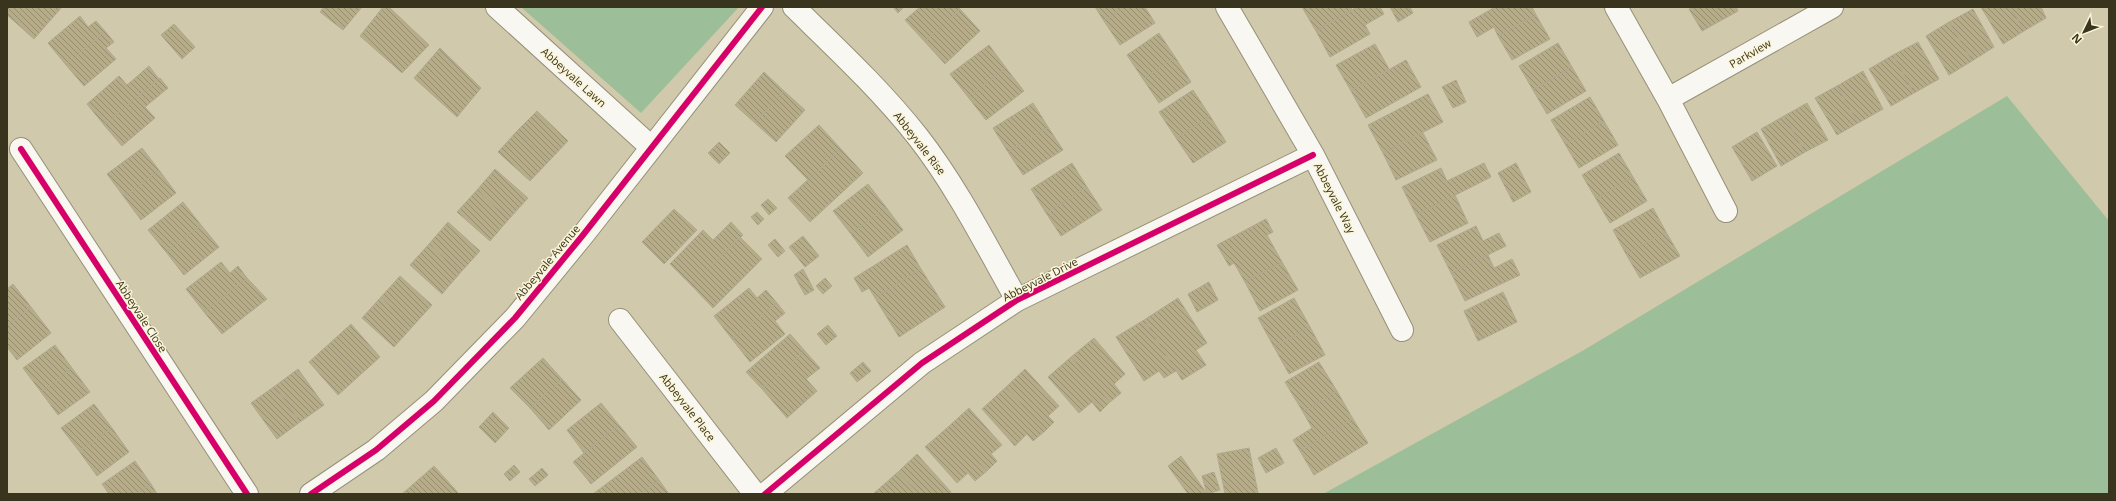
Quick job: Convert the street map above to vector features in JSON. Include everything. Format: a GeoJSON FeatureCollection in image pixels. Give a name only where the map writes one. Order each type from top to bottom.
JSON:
{"type":"FeatureCollection","features":[{"type":"Feature","properties":{"kind":"street","name":"Abbeyvale Lawn"},"geometry":{"type":"LineString","coordinates":[[497,7],[651,148]]}},
{"type":"Feature","properties":{"kind":"street","name":"Abbeyvale Avenue"},"geometry":{"type":"LineString","coordinates":[[311,494],[376,450],[434,401],[471,364],[519,312],[583,236],[762,7]]}},
{"type":"Feature","properties":{"kind":"street","name":"Abbeyvale Rise"},"geometry":{"type":"LineString","coordinates":[[794,7],[875,87],[917,136],[948,180],[1017,300]]}},
{"type":"Feature","properties":{"kind":"street","name":"Abbeyvale Way"},"geometry":{"type":"LineString","coordinates":[[1227,7],[1313,154],[1402,330]]}},
{"type":"Feature","properties":{"kind":"street"},"geometry":{"type":"LineString","coordinates":[[1616,7],[1668,99],[1726,211]]}},
{"type":"Feature","properties":{"kind":"street","name":"Parkview"},"geometry":{"type":"LineString","coordinates":[[1668,99],[1832,7]]}},
{"type":"Feature","properties":{"kind":"street","name":"Abbeyvale Close"},"geometry":{"type":"LineString","coordinates":[[21,149],[247,494]]}},
{"type":"Feature","properties":{"kind":"street","name":"Abbeyvale Drive"},"geometry":{"type":"LineString","coordinates":[[765,494],[922,363],[1017,300],[1313,154]]}},
{"type":"Feature","properties":{"kind":"street","name":"Abbeyvale Place"},"geometry":{"type":"LineString","coordinates":[[620,320],[756,494]]}},
{"type":"Feature","properties":{"kind":"green space"},"geometry":{"type":"Polygon","coordinates":[[[521,7],[739,7],[641,113],[521,7]]]}},
{"type":"Feature","properties":{"kind":"green space"},"geometry":{"type":"Polygon","coordinates":[[[2007,96],[2109,221],[2109,494],[1323,494],[1584,350],[2007,96]]]}},
{"type":"Feature","properties":{"kind":"building"},"geometry":{"type":"Polygon","coordinates":[[[7,7],[26,7],[14,21],[7,15],[7,7]]]}},
{"type":"Feature","properties":{"kind":"building"},"geometry":{"type":"Polygon","coordinates":[[[26,7],[62,7],[34,39],[14,21],[26,7]]]}},
{"type":"Feature","properties":{"kind":"building"},"geometry":{"type":"Polygon","coordinates":[[[324,7],[362,7],[343,30],[320,12],[324,7]]]}},
{"type":"Feature","properties":{"kind":"building"},"geometry":{"type":"Polygon","coordinates":[[[383,7],[389,7],[429,45],[402,73],[360,36],[383,7]]]}},
{"type":"Feature","properties":{"kind":"building"},"geometry":{"type":"Polygon","coordinates":[[[893,7],[904,7],[898,13],[893,7]]]}},
{"type":"Feature","properties":{"kind":"building"},"geometry":{"type":"Polygon","coordinates":[[[920,7],[958,7],[960,9],[925,42],[905,20],[920,7]]]}},
{"type":"Feature","properties":{"kind":"building"},"geometry":{"type":"Polygon","coordinates":[[[1095,7],[1125,7],[1104,21],[1095,7]]]}},
{"type":"Feature","properties":{"kind":"building"},"geometry":{"type":"Polygon","coordinates":[[[1125,7],[1145,7],[1155,23],[1120,45],[1104,21],[1125,7]]]}},
{"type":"Feature","properties":{"kind":"building"},"geometry":{"type":"Polygon","coordinates":[[[1302,7],[1351,7],[1352,10],[1316,31],[1302,7]]]}},
{"type":"Feature","properties":{"kind":"building"},"geometry":{"type":"Polygon","coordinates":[[[1357,7],[1380,7],[1384,14],[1365,25],[1370,34],[1330,57],[1316,31],[1357,7]]]}},
{"type":"Feature","properties":{"kind":"building"},"geometry":{"type":"Polygon","coordinates":[[[1390,7],[1410,7],[1413,13],[1398,22],[1390,7]]]}},
{"type":"Feature","properties":{"kind":"building"},"geometry":{"type":"Polygon","coordinates":[[[1495,7],[1532,7],[1536,15],[1498,36],[1494,27],[1477,37],[1469,22],[1495,7]]]}},
{"type":"Feature","properties":{"kind":"building"},"geometry":{"type":"Polygon","coordinates":[[[1693,7],[1736,7],[1738,11],[1702,31],[1689,9],[1693,7]]]}},
{"type":"Feature","properties":{"kind":"building"},"geometry":{"type":"Polygon","coordinates":[[[1981,7],[2011,7],[2024,31],[2003,44],[1981,7]]]}},
{"type":"Feature","properties":{"kind":"building"},"geometry":{"type":"Polygon","coordinates":[[[2011,7],[2041,7],[2046,18],[2024,31],[2011,7]]]}},
{"type":"Feature","properties":{"kind":"building"},"geometry":{"type":"Polygon","coordinates":[[[960,9],[980,31],[945,64],[925,42],[960,9]]]}},
{"type":"Feature","properties":{"kind":"building"},"geometry":{"type":"Polygon","coordinates":[[[1973,9],[1994,47],[1972,61],[1949,22],[1973,9]]]}},
{"type":"Feature","properties":{"kind":"building"},"geometry":{"type":"Polygon","coordinates":[[[1536,15],[1550,39],[1512,60],[1498,36],[1536,15]]]}},
{"type":"Feature","properties":{"kind":"building"},"geometry":{"type":"Polygon","coordinates":[[[80,16],[88,27],[96,21],[105,31],[66,65],[48,43],[80,16]]]}},
{"type":"Feature","properties":{"kind":"building"},"geometry":{"type":"Polygon","coordinates":[[[1949,22],[1972,61],[1949,75],[1926,36],[1949,22]]]}},
{"type":"Feature","properties":{"kind":"building"},"geometry":{"type":"Polygon","coordinates":[[[174,24],[195,47],[182,59],[161,35],[174,24]]]}},
{"type":"Feature","properties":{"kind":"building"},"geometry":{"type":"Polygon","coordinates":[[[105,31],[114,42],[106,48],[116,59],[84,86],[66,65],[105,31]]]}},
{"type":"Feature","properties":{"kind":"building"},"geometry":{"type":"Polygon","coordinates":[[[1159,33],[1175,57],[1143,79],[1127,55],[1159,33]]]}},
{"type":"Feature","properties":{"kind":"building"},"geometry":{"type":"Polygon","coordinates":[[[1918,42],[1939,79],[1914,93],[1893,55],[1918,42]]]}},
{"type":"Feature","properties":{"kind":"building"},"geometry":{"type":"Polygon","coordinates":[[[1558,43],[1572,67],[1533,90],[1519,66],[1558,43]]]}},
{"type":"Feature","properties":{"kind":"building"},"geometry":{"type":"Polygon","coordinates":[[[1375,44],[1389,69],[1351,91],[1336,65],[1375,44]]]}},
{"type":"Feature","properties":{"kind":"building"},"geometry":{"type":"Polygon","coordinates":[[[989,45],[1006,68],[968,97],[950,74],[989,45]]]}},
{"type":"Feature","properties":{"kind":"building"},"geometry":{"type":"Polygon","coordinates":[[[440,48],[481,88],[457,117],[414,78],[440,48]]]}},
{"type":"Feature","properties":{"kind":"building"},"geometry":{"type":"Polygon","coordinates":[[[1893,55],[1914,93],[1891,106],[1869,69],[1893,55]]]}},
{"type":"Feature","properties":{"kind":"building"},"geometry":{"type":"Polygon","coordinates":[[[1175,57],[1191,82],[1159,103],[1143,79],[1175,57]]]}},
{"type":"Feature","properties":{"kind":"building"},"geometry":{"type":"Polygon","coordinates":[[[1406,60],[1421,87],[1366,118],[1351,91],[1406,60]]]}},
{"type":"Feature","properties":{"kind":"building"},"geometry":{"type":"Polygon","coordinates":[[[149,66],[159,79],[104,125],[87,104],[119,76],[127,85],[149,66]]]}},
{"type":"Feature","properties":{"kind":"building"},"geometry":{"type":"Polygon","coordinates":[[[1572,67],[1586,91],[1547,114],[1533,90],[1572,67]]]}},
{"type":"Feature","properties":{"kind":"building"},"geometry":{"type":"Polygon","coordinates":[[[1006,68],[1024,91],[986,120],[968,97],[1006,68]]]}},
{"type":"Feature","properties":{"kind":"building"},"geometry":{"type":"Polygon","coordinates":[[[1863,71],[1883,109],[1858,123],[1837,86],[1863,71]]]}},
{"type":"Feature","properties":{"kind":"building"},"geometry":{"type":"Polygon","coordinates":[[[764,72],[784,91],[755,123],[735,105],[764,72]]]}},
{"type":"Feature","properties":{"kind":"building"},"geometry":{"type":"Polygon","coordinates":[[[160,78],[168,88],[145,107],[155,118],[122,146],[104,125],[160,78]]]}},
{"type":"Feature","properties":{"kind":"building"},"geometry":{"type":"Polygon","coordinates":[[[1456,80],[1466,102],[1453,108],[1442,87],[1456,80]]]}},
{"type":"Feature","properties":{"kind":"building"},"geometry":{"type":"Polygon","coordinates":[[[1837,86],[1858,123],[1837,135],[1815,98],[1837,86]]]}},
{"type":"Feature","properties":{"kind":"building"},"geometry":{"type":"Polygon","coordinates":[[[1193,90],[1210,116],[1176,138],[1159,112],[1193,90]]]}},
{"type":"Feature","properties":{"kind":"building"},"geometry":{"type":"Polygon","coordinates":[[[784,91],[805,110],[776,142],[755,123],[784,91]]]}},
{"type":"Feature","properties":{"kind":"building"},"geometry":{"type":"Polygon","coordinates":[[[1428,94],[1443,122],[1383,153],[1368,125],[1428,94]]]}},
{"type":"Feature","properties":{"kind":"building"},"geometry":{"type":"Polygon","coordinates":[[[1590,97],[1604,121],[1565,144],[1551,120],[1590,97]]]}},
{"type":"Feature","properties":{"kind":"building"},"geometry":{"type":"Polygon","coordinates":[[[1033,103],[1048,127],[1008,152],[993,128],[1033,103]]]}},
{"type":"Feature","properties":{"kind":"building"},"geometry":{"type":"Polygon","coordinates":[[[1807,103],[1828,140],[1805,152],[1784,116],[1807,103]]]}},
{"type":"Feature","properties":{"kind":"building"},"geometry":{"type":"Polygon","coordinates":[[[537,111],[568,141],[549,161],[517,131],[537,111]]]}},
{"type":"Feature","properties":{"kind":"building"},"geometry":{"type":"Polygon","coordinates":[[[1210,116],[1226,142],[1193,163],[1176,138],[1210,116]]]}},
{"type":"Feature","properties":{"kind":"building"},"geometry":{"type":"Polygon","coordinates":[[[1784,116],[1805,152],[1781,166],[1761,129],[1784,116]]]}},
{"type":"Feature","properties":{"kind":"building"},"geometry":{"type":"Polygon","coordinates":[[[1604,121],[1618,145],[1579,168],[1565,144],[1604,121]]]}},
{"type":"Feature","properties":{"kind":"building"},"geometry":{"type":"Polygon","coordinates":[[[819,125],[841,149],[808,180],[785,156],[819,125]]]}},
{"type":"Feature","properties":{"kind":"building"},"geometry":{"type":"Polygon","coordinates":[[[1048,127],[1063,150],[1023,175],[1008,152],[1048,127]]]}},
{"type":"Feature","properties":{"kind":"building"},"geometry":{"type":"Polygon","coordinates":[[[517,131],[549,161],[530,181],[498,152],[517,131]]]}},
{"type":"Feature","properties":{"kind":"building"},"geometry":{"type":"Polygon","coordinates":[[[1757,132],[1777,166],[1752,181],[1732,147],[1757,132]]]}},
{"type":"Feature","properties":{"kind":"building"},"geometry":{"type":"Polygon","coordinates":[[[1423,133],[1437,160],[1396,180],[1383,153],[1423,133]]]}},
{"type":"Feature","properties":{"kind":"building"},"geometry":{"type":"Polygon","coordinates":[[[719,142],[730,153],[719,164],[708,153],[719,142]]]}},
{"type":"Feature","properties":{"kind":"building"},"geometry":{"type":"Polygon","coordinates":[[[142,148],[159,170],[124,197],[107,174],[142,148]]]}},
{"type":"Feature","properties":{"kind":"building"},"geometry":{"type":"Polygon","coordinates":[[[841,149],[863,173],[810,222],[788,198],[841,149]]]}},
{"type":"Feature","properties":{"kind":"building"},"geometry":{"type":"Polygon","coordinates":[[[1619,153],[1633,177],[1596,199],[1582,175],[1619,153]]]}},
{"type":"Feature","properties":{"kind":"building"},"geometry":{"type":"Polygon","coordinates":[[[1072,163],[1087,187],[1046,213],[1031,189],[1072,163]]]}},
{"type":"Feature","properties":{"kind":"building"},"geometry":{"type":"Polygon","coordinates":[[[1484,163],[1491,177],[1416,215],[1402,187],[1441,168],[1447,181],[1484,163]]]}},
{"type":"Feature","properties":{"kind":"building"},"geometry":{"type":"Polygon","coordinates":[[[1516,163],[1531,192],[1513,202],[1498,173],[1516,163]]]}},
{"type":"Feature","properties":{"kind":"building"},"geometry":{"type":"Polygon","coordinates":[[[495,169],[528,198],[509,219],[477,190],[495,169]]]}},
{"type":"Feature","properties":{"kind":"building"},"geometry":{"type":"Polygon","coordinates":[[[159,170],[176,193],[141,220],[124,197],[159,170]]]}},
{"type":"Feature","properties":{"kind":"building"},"geometry":{"type":"Polygon","coordinates":[[[1633,177],[1647,201],[1610,223],[1596,199],[1633,177]]]}},
{"type":"Feature","properties":{"kind":"building"},"geometry":{"type":"Polygon","coordinates":[[[868,184],[886,207],[851,234],[833,211],[868,184]]]}},
{"type":"Feature","properties":{"kind":"building"},"geometry":{"type":"Polygon","coordinates":[[[1087,187],[1102,210],[1061,236],[1046,213],[1087,187]]]}},
{"type":"Feature","properties":{"kind":"building"},"geometry":{"type":"Polygon","coordinates":[[[477,190],[509,219],[490,241],[457,212],[477,190]]]}},
{"type":"Feature","properties":{"kind":"building"},"geometry":{"type":"Polygon","coordinates":[[[1455,195],[1468,223],[1430,242],[1416,215],[1455,195]]]}},
{"type":"Feature","properties":{"kind":"building"},"geometry":{"type":"Polygon","coordinates":[[[768,199],[777,208],[769,215],[761,205],[768,199]]]}},
{"type":"Feature","properties":{"kind":"building"},"geometry":{"type":"Polygon","coordinates":[[[183,202],[201,225],[166,252],[148,230],[183,202]]]}},
{"type":"Feature","properties":{"kind":"building"},"geometry":{"type":"Polygon","coordinates":[[[886,207],[903,230],[868,257],[851,234],[886,207]]]}},
{"type":"Feature","properties":{"kind":"building"},"geometry":{"type":"Polygon","coordinates":[[[1653,208],[1666,232],[1626,254],[1613,230],[1653,208]]]}},
{"type":"Feature","properties":{"kind":"building"},"geometry":{"type":"Polygon","coordinates":[[[674,209],[697,230],[664,264],[642,242],[674,209]]]}},
{"type":"Feature","properties":{"kind":"building"},"geometry":{"type":"Polygon","coordinates":[[[757,212],[764,219],[758,225],[751,217],[757,212]]]}},
{"type":"Feature","properties":{"kind":"building"},"geometry":{"type":"Polygon","coordinates":[[[1266,219],[1273,232],[1267,235],[1282,262],[1245,282],[1234,263],[1229,266],[1217,245],[1266,219]]]}},
{"type":"Feature","properties":{"kind":"building"},"geometry":{"type":"Polygon","coordinates":[[[448,222],[480,251],[461,272],[429,244],[448,222]]]}},
{"type":"Feature","properties":{"kind":"building"},"geometry":{"type":"Polygon","coordinates":[[[731,222],[743,235],[692,286],[670,264],[703,230],[713,240],[731,222]]]}},
{"type":"Feature","properties":{"kind":"building"},"geometry":{"type":"Polygon","coordinates":[[[201,225],[219,247],[184,275],[166,252],[201,225]]]}},
{"type":"Feature","properties":{"kind":"building"},"geometry":{"type":"Polygon","coordinates":[[[1476,226],[1483,241],[1499,233],[1506,246],[1451,273],[1437,245],[1476,226]]]}},
{"type":"Feature","properties":{"kind":"building"},"geometry":{"type":"Polygon","coordinates":[[[1666,232],[1680,256],[1640,278],[1626,254],[1666,232]]]}},
{"type":"Feature","properties":{"kind":"building"},"geometry":{"type":"Polygon","coordinates":[[[803,236],[819,256],[805,267],[789,247],[803,236]]]}},
{"type":"Feature","properties":{"kind":"building"},"geometry":{"type":"Polygon","coordinates":[[[740,237],[762,259],[713,308],[692,286],[740,237]]]}},
{"type":"Feature","properties":{"kind":"building"},"geometry":{"type":"Polygon","coordinates":[[[775,239],[785,251],[778,257],[768,245],[775,239]]]}},
{"type":"Feature","properties":{"kind":"building"},"geometry":{"type":"Polygon","coordinates":[[[429,244],[461,272],[442,294],[410,265],[429,244]]]}},
{"type":"Feature","properties":{"kind":"building"},"geometry":{"type":"Polygon","coordinates":[[[907,245],[921,269],[875,298],[869,288],[862,292],[854,278],[907,245]]]}},
{"type":"Feature","properties":{"kind":"building"},"geometry":{"type":"Polygon","coordinates":[[[1488,255],[1494,268],[1512,259],[1520,275],[1465,301],[1451,273],[1488,255]]]}},
{"type":"Feature","properties":{"kind":"building"},"geometry":{"type":"Polygon","coordinates":[[[221,262],[230,273],[238,266],[247,278],[204,312],[186,289],[221,262]]]}},
{"type":"Feature","properties":{"kind":"building"},"geometry":{"type":"Polygon","coordinates":[[[1282,262],[1298,290],[1260,311],[1245,282],[1282,262]]]}},
{"type":"Feature","properties":{"kind":"building"},"geometry":{"type":"Polygon","coordinates":[[[803,269],[814,290],[805,295],[794,275],[803,269]]]}},
{"type":"Feature","properties":{"kind":"building"},"geometry":{"type":"Polygon","coordinates":[[[921,269],[945,307],[899,337],[875,298],[921,269]]]}},
{"type":"Feature","properties":{"kind":"building"},"geometry":{"type":"Polygon","coordinates":[[[400,276],[432,305],[413,326],[381,297],[400,276]]]}},
{"type":"Feature","properties":{"kind":"building"},"geometry":{"type":"Polygon","coordinates":[[[247,278],[267,299],[222,334],[204,312],[247,278]]]}},
{"type":"Feature","properties":{"kind":"building"},"geometry":{"type":"Polygon","coordinates":[[[825,278],[832,286],[823,294],[816,286],[825,278]]]}},
{"type":"Feature","properties":{"kind":"building"},"geometry":{"type":"Polygon","coordinates":[[[1209,282],[1218,300],[1197,312],[1188,294],[1209,282]]]}},
{"type":"Feature","properties":{"kind":"building"},"geometry":{"type":"Polygon","coordinates":[[[13,284],[31,307],[7,326],[7,289],[13,284]]]}},
{"type":"Feature","properties":{"kind":"building"},"geometry":{"type":"Polygon","coordinates":[[[749,288],[757,298],[766,290],[777,303],[732,339],[714,316],[749,288]]]}},
{"type":"Feature","properties":{"kind":"building"},"geometry":{"type":"Polygon","coordinates":[[[1503,292],[1517,322],[1478,341],[1464,311],[1503,292]]]}},
{"type":"Feature","properties":{"kind":"building"},"geometry":{"type":"Polygon","coordinates":[[[381,297],[413,326],[394,347],[362,318],[381,297]]]}},
{"type":"Feature","properties":{"kind":"building"},"geometry":{"type":"Polygon","coordinates":[[[1178,298],[1207,343],[1196,350],[1206,365],[1182,380],[1144,320],[1178,298]]]}},
{"type":"Feature","properties":{"kind":"building"},"geometry":{"type":"Polygon","coordinates":[[[1294,298],[1310,327],[1274,347],[1258,318],[1294,298]]]}},
{"type":"Feature","properties":{"kind":"building"},"geometry":{"type":"Polygon","coordinates":[[[777,303],[785,313],[775,321],[785,334],[750,362],[732,339],[777,303]]]}},
{"type":"Feature","properties":{"kind":"building"},"geometry":{"type":"Polygon","coordinates":[[[31,307],[51,333],[17,360],[7,347],[7,326],[31,307]]]}},
{"type":"Feature","properties":{"kind":"building"},"geometry":{"type":"Polygon","coordinates":[[[1144,320],[1176,371],[1164,378],[1159,371],[1144,381],[1116,337],[1144,320]]]}},
{"type":"Feature","properties":{"kind":"building"},"geometry":{"type":"Polygon","coordinates":[[[351,324],[380,357],[359,376],[330,343],[351,324]]]}},
{"type":"Feature","properties":{"kind":"building"},"geometry":{"type":"Polygon","coordinates":[[[828,325],[837,336],[826,345],[817,334],[828,325]]]}},
{"type":"Feature","properties":{"kind":"building"},"geometry":{"type":"Polygon","coordinates":[[[1310,327],[1325,355],[1289,374],[1274,347],[1310,327]]]}},
{"type":"Feature","properties":{"kind":"building"},"geometry":{"type":"Polygon","coordinates":[[[790,334],[805,351],[762,389],[746,372],[790,334]]]}},
{"type":"Feature","properties":{"kind":"building"},"geometry":{"type":"Polygon","coordinates":[[[1094,338],[1125,374],[1114,384],[1121,393],[1110,402],[1071,357],[1094,338]]]}},
{"type":"Feature","properties":{"kind":"building"},"geometry":{"type":"Polygon","coordinates":[[[330,343],[359,376],[338,395],[309,362],[330,343]]]}},
{"type":"Feature","properties":{"kind":"building"},"geometry":{"type":"Polygon","coordinates":[[[55,345],[72,368],[41,392],[23,368],[55,345]]]}},
{"type":"Feature","properties":{"kind":"building"},"geometry":{"type":"Polygon","coordinates":[[[805,351],[820,368],[806,379],[817,391],[787,418],[762,389],[805,351]]]}},
{"type":"Feature","properties":{"kind":"building"},"geometry":{"type":"Polygon","coordinates":[[[1071,357],[1110,402],[1100,412],[1092,402],[1079,413],[1048,377],[1071,357]]]}},
{"type":"Feature","properties":{"kind":"building"},"geometry":{"type":"Polygon","coordinates":[[[543,358],[562,379],[530,408],[510,388],[543,358]]]}},
{"type":"Feature","properties":{"kind":"building"},"geometry":{"type":"Polygon","coordinates":[[[863,362],[871,371],[857,382],[850,373],[863,362]]]}},
{"type":"Feature","properties":{"kind":"building"},"geometry":{"type":"Polygon","coordinates":[[[1319,362],[1337,391],[1303,412],[1285,382],[1319,362]]]}},
{"type":"Feature","properties":{"kind":"building"},"geometry":{"type":"Polygon","coordinates":[[[72,368],[90,392],[58,415],[41,392],[72,368]]]}},
{"type":"Feature","properties":{"kind":"building"},"geometry":{"type":"Polygon","coordinates":[[[298,369],[324,405],[300,422],[275,386],[298,369]]]}},
{"type":"Feature","properties":{"kind":"building"},"geometry":{"type":"Polygon","coordinates":[[[1025,369],[1059,406],[1048,416],[1054,422],[1045,431],[1006,387],[1025,369]]]}},
{"type":"Feature","properties":{"kind":"building"},"geometry":{"type":"Polygon","coordinates":[[[562,379],[581,400],[549,430],[530,408],[562,379]]]}},
{"type":"Feature","properties":{"kind":"building"},"geometry":{"type":"Polygon","coordinates":[[[275,386],[300,422],[277,439],[251,403],[275,386]]]}},
{"type":"Feature","properties":{"kind":"building"},"geometry":{"type":"Polygon","coordinates":[[[1006,387],[1045,431],[1033,441],[1027,434],[1015,446],[982,409],[1006,387]]]}},
{"type":"Feature","properties":{"kind":"building"},"geometry":{"type":"Polygon","coordinates":[[[1337,391],[1353,419],[1300,451],[1293,440],[1312,428],[1303,412],[1337,391]]]}},
{"type":"Feature","properties":{"kind":"building"},"geometry":{"type":"Polygon","coordinates":[[[601,403],[619,425],[584,453],[567,430],[601,403]]]}},
{"type":"Feature","properties":{"kind":"building"},"geometry":{"type":"Polygon","coordinates":[[[94,404],[112,428],[79,451],[61,428],[94,404]]]}},
{"type":"Feature","properties":{"kind":"building"},"geometry":{"type":"Polygon","coordinates":[[[969,408],[1002,445],[991,454],[997,461],[987,471],[948,427],[969,408]]]}},
{"type":"Feature","properties":{"kind":"building"},"geometry":{"type":"Polygon","coordinates":[[[493,412],[509,428],[495,443],[479,427],[493,412]]]}},
{"type":"Feature","properties":{"kind":"building"},"geometry":{"type":"Polygon","coordinates":[[[1353,419],[1368,443],[1314,475],[1300,451],[1353,419]]]}},
{"type":"Feature","properties":{"kind":"building"},"geometry":{"type":"Polygon","coordinates":[[[619,425],[637,447],[591,484],[573,462],[619,425]]]}},
{"type":"Feature","properties":{"kind":"building"},"geometry":{"type":"Polygon","coordinates":[[[948,427],[987,471],[975,481],[968,473],[957,483],[925,447],[948,427]]]}},
{"type":"Feature","properties":{"kind":"building"},"geometry":{"type":"Polygon","coordinates":[[[112,428],[129,452],[97,476],[79,451],[112,428]]]}},
{"type":"Feature","properties":{"kind":"building"},"geometry":{"type":"Polygon","coordinates":[[[1249,448],[1258,493],[1225,494],[1217,454],[1249,448]]]}},
{"type":"Feature","properties":{"kind":"building"},"geometry":{"type":"Polygon","coordinates":[[[1276,448],[1284,463],[1266,473],[1258,458],[1276,448]]]}},
{"type":"Feature","properties":{"kind":"building"},"geometry":{"type":"Polygon","coordinates":[[[917,454],[951,492],[949,494],[919,494],[898,472],[917,454]]]}},
{"type":"Feature","properties":{"kind":"building"},"geometry":{"type":"Polygon","coordinates":[[[1181,456],[1207,494],[1188,494],[1168,466],[1181,456]]]}},
{"type":"Feature","properties":{"kind":"building"},"geometry":{"type":"Polygon","coordinates":[[[642,457],[659,480],[641,494],[593,494],[642,457]]]}},
{"type":"Feature","properties":{"kind":"building"},"geometry":{"type":"Polygon","coordinates":[[[135,461],[151,484],[136,494],[109,494],[102,484],[135,461]]]}},
{"type":"Feature","properties":{"kind":"building"},"geometry":{"type":"Polygon","coordinates":[[[514,465],[520,472],[510,481],[504,474],[514,465]]]}},
{"type":"Feature","properties":{"kind":"building"},"geometry":{"type":"Polygon","coordinates":[[[434,466],[453,487],[446,494],[402,494],[434,466]]]}},
{"type":"Feature","properties":{"kind":"building"},"geometry":{"type":"Polygon","coordinates":[[[542,468],[548,475],[535,486],[529,479],[542,468]]]}},
{"type":"Feature","properties":{"kind":"building"},"geometry":{"type":"Polygon","coordinates":[[[898,472],[919,494],[873,494],[898,472]]]}},
{"type":"Feature","properties":{"kind":"building"},"geometry":{"type":"Polygon","coordinates":[[[1214,472],[1220,490],[1207,494],[1202,476],[1214,472]]]}},
{"type":"Feature","properties":{"kind":"building"},"geometry":{"type":"Polygon","coordinates":[[[659,480],[669,494],[641,494],[659,480]]]}},
{"type":"Feature","properties":{"kind":"building"},"geometry":{"type":"Polygon","coordinates":[[[151,484],[157,494],[136,494],[151,484]]]}},
{"type":"Feature","properties":{"kind":"building"},"geometry":{"type":"Polygon","coordinates":[[[453,487],[459,494],[446,494],[453,487]]]}},
{"type":"Feature","properties":{"kind":"cycle path"},"geometry":{"type":"LineString","coordinates":[[311,494],[376,450],[434,401],[515,318],[583,235],[762,7]]}},
{"type":"Feature","properties":{"kind":"cycle path"},"geometry":{"type":"LineString","coordinates":[[21,149],[247,494]]}},
{"type":"Feature","properties":{"kind":"cycle path"},"geometry":{"type":"LineString","coordinates":[[765,494],[922,363],[1017,300],[1313,155]]}}]}
